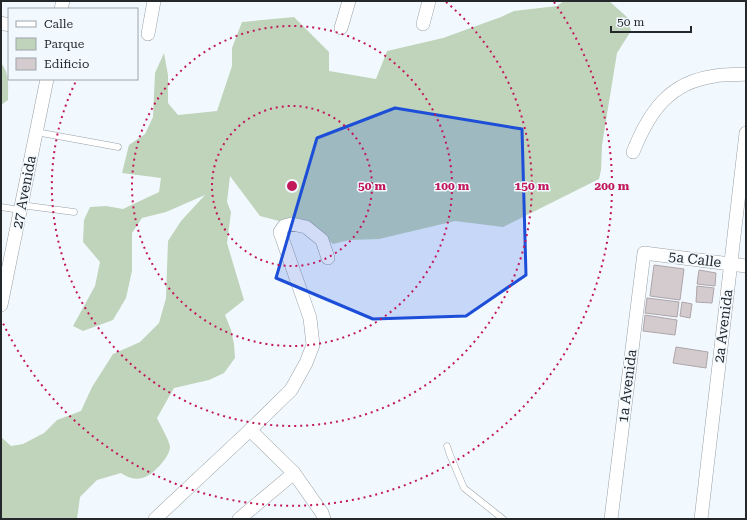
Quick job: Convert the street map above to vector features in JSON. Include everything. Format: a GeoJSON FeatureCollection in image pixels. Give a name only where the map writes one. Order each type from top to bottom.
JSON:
{"type":"FeatureCollection","features":[{"type":"Feature","properties":{"kind":"street"},"geometry":{"type":"LineString","coordinates":[[148,34],[154,1]]}},
{"type":"Feature","properties":{"kind":"street"},"geometry":{"type":"LineString","coordinates":[[341,28],[349,1]]}},
{"type":"Feature","properties":{"kind":"street"},"geometry":{"type":"LineString","coordinates":[[423,24],[429,1]]}},
{"type":"Feature","properties":{"kind":"street"},"geometry":{"type":"LineString","coordinates":[[633,152],[648,119],[659,105],[677,90],[694,80],[715,76],[746,74]]}},
{"type":"Feature","properties":{"kind":"street","name":"27 Avenida"},"geometry":{"type":"LineString","coordinates":[[1,305],[47,80]]}},
{"type":"Feature","properties":{"kind":"street","name":"2a Avenida"},"geometry":{"type":"LineString","coordinates":[[701,519],[746,133]]}},
{"type":"Feature","properties":{"kind":"street"},"geometry":{"type":"LineString","coordinates":[[155,519],[291,390],[306,363],[313,345],[310,318],[280,232],[284,226],[292,224],[306,227],[322,240],[328,258]]}},
{"type":"Feature","properties":{"kind":"street","name":"5a Calle"},"geometry":{"type":"LineString","coordinates":[[644,253],[746,266]]}},
{"type":"Feature","properties":{"kind":"street","name":"1a Avenida"},"geometry":{"type":"LineString","coordinates":[[611,519],[644,253]]}},
{"type":"Feature","properties":{"kind":"street"},"geometry":{"type":"LineString","coordinates":[[250,430],[294,473],[322,513],[324,519]]}},
{"type":"Feature","properties":{"kind":"street"},"geometry":{"type":"LineString","coordinates":[[239,519],[294,473]]}},
{"type":"Feature","properties":{"kind":"lane"},"geometry":{"type":"LineString","coordinates":[[36,132],[118,147]]}},
{"type":"Feature","properties":{"kind":"lane"},"geometry":{"type":"LineString","coordinates":[[1,207],[74,212]]}},
{"type":"Feature","properties":{"kind":"lane"},"geometry":{"type":"LineString","coordinates":[[447,446],[464,488],[503,519]]}},
{"type":"Feature","properties":{"kind":"highlighted area"},"geometry":{"type":"Polygon","coordinates":[[[395,108],[522,129],[526,275],[466,316],[373,319],[276,278],[317,138],[395,108]]]}},
{"type":"Feature","properties":{"kind":"green space"},"geometry":{"type":"Polygon","coordinates":[[[564,1],[609,1],[627,17],[631,31],[617,53],[602,145],[601,170],[599,179],[503,227],[455,221],[379,239],[349,240],[333,244],[318,232],[309,221],[290,219],[279,221],[260,216],[230,176],[227,202],[231,212],[227,243],[244,300],[225,315],[231,330],[235,358],[224,373],[209,380],[174,388],[157,418],[168,440],[170,447],[169,451],[164,461],[146,477],[136,479],[121,473],[97,480],[80,497],[77,519],[1,519],[1,437],[11,446],[23,444],[44,433],[57,420],[81,411],[92,387],[113,354],[140,342],[159,323],[166,298],[168,241],[181,221],[205,195],[166,212],[142,218],[132,233],[132,271],[126,298],[113,320],[83,331],[73,326],[95,286],[100,262],[83,242],[84,220],[90,207],[106,206],[123,209],[159,192],[161,178],[122,173],[129,145],[145,134],[153,117],[155,73],[164,53],[168,75],[168,103],[178,115],[217,111],[232,66],[232,48],[242,22],[294,17],[329,52],[329,71],[376,79],[387,51],[443,38],[514,11],[557,6],[564,1]]]}},
{"type":"Feature","properties":{"kind":"green space"},"geometry":{"type":"Polygon","coordinates":[[[1,63],[6,71],[8,80],[8,100],[1,105],[1,63]]]}},
{"type":"Feature","properties":{"kind":"building"},"geometry":{"type":"Polygon","coordinates":[[[654,265],[684,269],[680,300],[650,296],[654,265]]]}},
{"type":"Feature","properties":{"kind":"building"},"geometry":{"type":"Polygon","coordinates":[[[699,270],[716,273],[715,286],[697,284],[699,270]]]}},
{"type":"Feature","properties":{"kind":"building"},"geometry":{"type":"Polygon","coordinates":[[[697,286],[714,288],[712,303],[696,302],[697,286]]]}},
{"type":"Feature","properties":{"kind":"building"},"geometry":{"type":"Polygon","coordinates":[[[647,298],[679,302],[677,317],[645,313],[647,298]]]}},
{"type":"Feature","properties":{"kind":"building"},"geometry":{"type":"Polygon","coordinates":[[[682,302],[692,304],[690,318],[680,316],[682,302]]]}},
{"type":"Feature","properties":{"kind":"building"},"geometry":{"type":"Polygon","coordinates":[[[645,315],[677,320],[675,335],[643,331],[645,315]]]}},
{"type":"Feature","properties":{"kind":"building"},"geometry":{"type":"Polygon","coordinates":[[[676,347],[708,352],[706,368],[673,363],[676,347]]]}}]}
